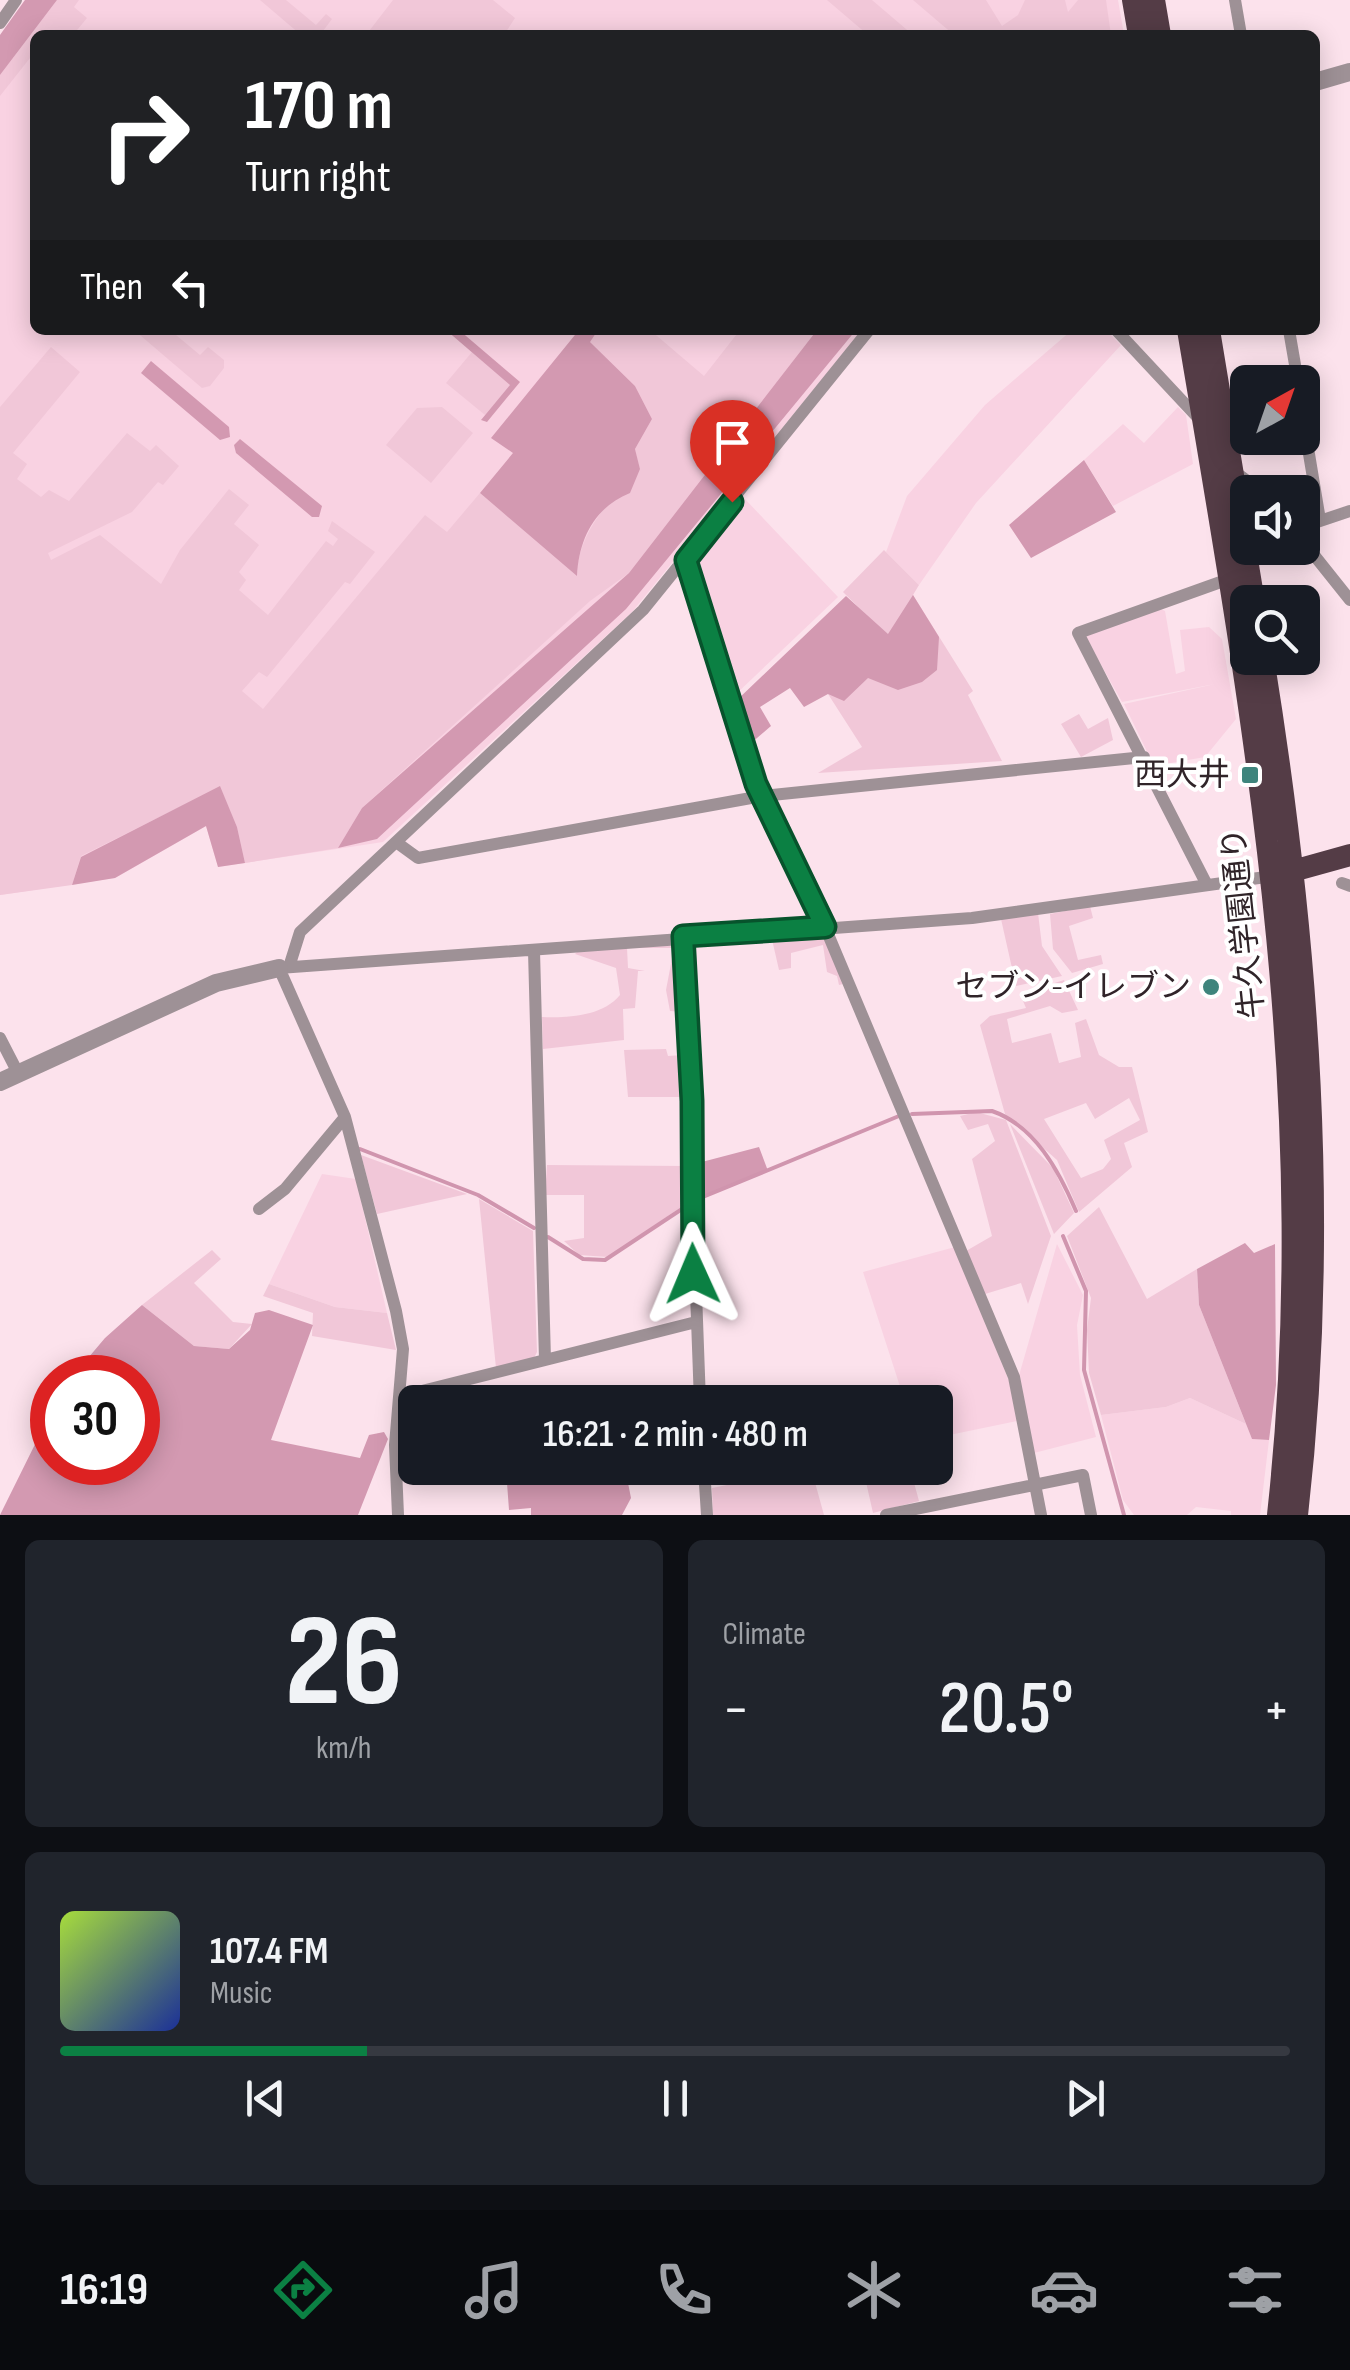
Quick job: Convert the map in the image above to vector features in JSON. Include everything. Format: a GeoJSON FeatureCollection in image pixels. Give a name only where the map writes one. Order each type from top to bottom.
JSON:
{"type":"FeatureCollection","features":[{"type":"Feature","properties":{"kind":"highway"},"geometry":{"type":"LineString","coordinates":[[1133,0],[1137,30]]}},
{"type":"Feature","properties":{"kind":"highway"},"geometry":{"type":"LineString","coordinates":[[1154,0],[1159,30]]}},
{"type":"Feature","properties":{"kind":"highway","name":"牛久学園通り"},"geometry":{"type":"LineString","coordinates":[[1189,335],[1308,1024],[1313,1178],[1310,1358],[1298,1515]]}},
{"type":"Feature","properties":{"kind":"highway"},"geometry":{"type":"LineString","coordinates":[[1210,335],[1251,585]]}},
{"type":"Feature","properties":{"kind":"highway","name":"牛久学園通り"},"geometry":{"type":"LineString","coordinates":[[1264,675],[1284,874],[1294,1179],[1290,1355],[1278,1515]]}},
{"type":"Feature","properties":{"kind":"highway"},"geometry":{"type":"LineString","coordinates":[[1284,874],[1350,856]]}},
{"type":"Feature","properties":{"kind":"street"},"geometry":{"type":"LineString","coordinates":[[0,23],[16,0]]}},
{"type":"Feature","properties":{"kind":"street"},"geometry":{"type":"LineString","coordinates":[[1235,0],[1240,30]]}},
{"type":"Feature","properties":{"kind":"street"},"geometry":{"type":"LineString","coordinates":[[1320,81],[1350,72]]}},
{"type":"Feature","properties":{"kind":"street"},"geometry":{"type":"LineString","coordinates":[[402,1385],[403,1349],[396,1311],[345,1117],[284,968],[300,932],[643,610],[865,335]]}},
{"type":"Feature","properties":{"kind":"street"},"geometry":{"type":"LineString","coordinates":[[1290,335],[1295,365]]}},
{"type":"Feature","properties":{"kind":"street"},"geometry":{"type":"LineString","coordinates":[[1127,337],[1203,422]]}},
{"type":"Feature","properties":{"kind":"street"},"geometry":{"type":"LineString","coordinates":[[1232,470],[1239,475]]}},
{"type":"Feature","properties":{"kind":"street"},"geometry":{"type":"LineString","coordinates":[[1320,520],[1350,511]]}},
{"type":"Feature","properties":{"kind":"street"},"geometry":{"type":"LineString","coordinates":[[686,560],[762,796],[825,927],[1014,1376],[1041,1515]]}},
{"type":"Feature","properties":{"kind":"street"},"geometry":{"type":"LineString","coordinates":[[1320,562],[1350,600]]}},
{"type":"Feature","properties":{"kind":"street"},"geometry":{"type":"LineString","coordinates":[[1208,884],[1078,633],[1229,579]]}},
{"type":"Feature","properties":{"kind":"street"},"geometry":{"type":"LineString","coordinates":[[396,842],[418,858],[762,796],[1144,758]]}},
{"type":"Feature","properties":{"kind":"street"},"geometry":{"type":"LineString","coordinates":[[0,1082],[216,983],[284,968],[972,918],[1284,874]]}},
{"type":"Feature","properties":{"kind":"street"},"geometry":{"type":"LineString","coordinates":[[683,936],[699,1385]]}},
{"type":"Feature","properties":{"kind":"street"},"geometry":{"type":"LineString","coordinates":[[534,951],[545,1360]]}},
{"type":"Feature","properties":{"kind":"street"},"geometry":{"type":"LineString","coordinates":[[0,1038],[18,1074]]}},
{"type":"Feature","properties":{"kind":"street"},"geometry":{"type":"LineString","coordinates":[[259,1209],[285,1188],[345,1117]]}},
{"type":"Feature","properties":{"kind":"street"},"geometry":{"type":"LineString","coordinates":[[446,1385],[696,1322]]}},
{"type":"Feature","properties":{"kind":"street"},"geometry":{"type":"LineString","coordinates":[[398,1425],[398,1515]]}},
{"type":"Feature","properties":{"kind":"street"},"geometry":{"type":"LineString","coordinates":[[886,1515],[1082,1475],[1091,1515]]}},
{"type":"Feature","properties":{"kind":"street"},"geometry":{"type":"LineString","coordinates":[[705,1485],[707,1515]]}},
{"type":"Feature","properties":{"kind":"shaded area"},"geometry":{"type":"Polygon","coordinates":[[[25,0],[1118,0],[1123,30],[30,30],[30,335],[858,335],[632,612],[383,842],[218,867],[206,826],[115,878],[0,895],[0,35],[25,0]]]}},
{"type":"Feature","properties":{"kind":"shaded area"},"geometry":{"type":"Polygon","coordinates":[[[25,0],[57,0],[34,30],[30,30],[30,36],[0,75],[0,35],[25,0]]]}},
{"type":"Feature","properties":{"kind":"shaded area"},"geometry":{"type":"Polygon","coordinates":[[[57,0],[79,0],[74,7],[87,18],[77,30],[34,30],[57,0]]]}},
{"type":"Feature","properties":{"kind":"shaded area"},"geometry":{"type":"Polygon","coordinates":[[[260,0],[286,0],[316,25],[326,14],[332,19],[324,30],[295,30],[260,0]]]}},
{"type":"Feature","properties":{"kind":"shaded area"},"geometry":{"type":"Polygon","coordinates":[[[393,0],[493,0],[515,18],[507,30],[370,30],[393,0]]]}},
{"type":"Feature","properties":{"kind":"shaded area"},"geometry":{"type":"Polygon","coordinates":[[[827,0],[872,0],[907,30],[862,30],[827,0]]]}},
{"type":"Feature","properties":{"kind":"shaded area"},"geometry":{"type":"Polygon","coordinates":[[[913,0],[986,0],[1002,26],[1018,15],[1025,0],[1065,0],[1068,12],[1078,0],[1106,0],[1110,30],[948,30],[913,0]]]}},
{"type":"Feature","properties":{"kind":"shaded area"},"geometry":{"type":"Polygon","coordinates":[[[30,36],[30,58],[0,96],[0,75],[30,36]]]}},
{"type":"Feature","properties":{"kind":"shaded area"},"geometry":{"type":"Polygon","coordinates":[[[140,335],[176,335],[200,355],[208,347],[224,360],[224,368],[210,386],[202,388],[140,335]]]}},
{"type":"Feature","properties":{"kind":"shaded area"},"geometry":{"type":"Polygon","coordinates":[[[452,335],[465,335],[520,382],[487,422],[481,420],[510,385],[452,335]]]}},
{"type":"Feature","properties":{"kind":"shaded area"},"geometry":{"type":"Polygon","coordinates":[[[575,335],[595,335],[590,342],[635,386],[652,419],[635,449],[640,469],[630,493],[607,507],[591,526],[581,549],[577,576],[480,493],[513,453],[491,438],[575,335]]]}},
{"type":"Feature","properties":{"kind":"shaded area"},"geometry":{"type":"Polygon","coordinates":[[[594,335],[656,335],[704,376],[736,335],[813,335],[629,573],[590,601],[362,808],[338,848],[245,863],[237,827],[220,787],[81,856],[72,885],[0,895],[0,407],[51,347],[80,372],[13,453],[27,464],[17,479],[41,497],[49,490],[69,501],[127,433],[150,451],[156,445],[179,466],[163,485],[158,482],[132,512],[48,553],[51,560],[100,535],[161,584],[180,550],[229,489],[249,505],[234,524],[259,545],[239,572],[246,580],[239,590],[268,615],[326,541],[333,546],[338,539],[328,531],[332,521],[375,552],[350,584],[345,582],[267,677],[259,672],[242,691],[263,709],[425,515],[447,532],[480,493],[576,574],[590,529],[640,469],[635,449],[652,419],[635,386],[589,341],[594,335]]]}},
{"type":"Feature","properties":{"kind":"shaded area"},"geometry":{"type":"Polygon","coordinates":[[[813,335],[852,335],[626,609],[377,839],[338,848],[362,808],[629,573],[813,335]]]}},
{"type":"Feature","properties":{"kind":"shaded area"},"geometry":{"type":"Polygon","coordinates":[[[1066,335],[1111,335],[1121,345],[976,503],[919,585],[886,552],[907,496],[985,405],[1066,335]]]}},
{"type":"Feature","properties":{"kind":"shaded area"},"geometry":{"type":"Polygon","coordinates":[[[472,352],[511,385],[485,415],[446,383],[472,352]]]}},
{"type":"Feature","properties":{"kind":"shaded area"},"geometry":{"type":"Polygon","coordinates":[[[151,361],[229,427],[230,437],[220,440],[141,373],[151,361]]]}},
{"type":"Feature","properties":{"kind":"shaded area"},"geometry":{"type":"Polygon","coordinates":[[[442,407],[473,433],[431,483],[386,445],[417,408],[442,407]]]}},
{"type":"Feature","properties":{"kind":"shaded area"},"geometry":{"type":"Polygon","coordinates":[[[1178,407],[1186,415],[1193,464],[1113,506],[1084,460],[1123,424],[1144,443],[1178,407]]]}},
{"type":"Feature","properties":{"kind":"shaded area"},"geometry":{"type":"Polygon","coordinates":[[[240,439],[322,506],[319,517],[312,517],[236,453],[234,445],[240,439]]]}},
{"type":"Feature","properties":{"kind":"shaded area"},"geometry":{"type":"Polygon","coordinates":[[[1084,460],[1116,512],[1031,558],[1009,525],[1084,460]]]}},
{"type":"Feature","properties":{"kind":"shaded area"},"geometry":{"type":"Polygon","coordinates":[[[744,498],[838,597],[735,695],[692,559],[744,498]]]}},
{"type":"Feature","properties":{"kind":"shaded area"},"geometry":{"type":"Polygon","coordinates":[[[884,550],[919,585],[913,595],[973,691],[968,695],[1002,761],[818,773],[862,747],[828,694],[887,635],[843,592],[884,550]]]}},
{"type":"Feature","properties":{"kind":"shaded area"},"geometry":{"type":"Polygon","coordinates":[[[913,595],[939,637],[937,670],[922,682],[898,690],[868,678],[844,701],[828,694],[804,707],[790,688],[760,707],[771,726],[750,744],[736,701],[846,596],[888,634],[913,595]]]}},
{"type":"Feature","properties":{"kind":"shaded area"},"geometry":{"type":"Polygon","coordinates":[[[1159,608],[1165,611],[1176,674],[1185,671],[1180,630],[1209,627],[1222,639],[1236,719],[1205,757],[1154,766],[1124,704],[1215,684],[1122,702],[1086,638],[1088,632],[1159,608]]]}},
{"type":"Feature","properties":{"kind":"shaded area"},"geometry":{"type":"Polygon","coordinates":[[[1079,714],[1088,729],[1108,718],[1113,740],[1081,757],[1061,724],[1079,714]]]}},
{"type":"Feature","properties":{"kind":"shaded area"},"geometry":{"type":"Polygon","coordinates":[[[220,786],[237,827],[245,863],[218,867],[206,826],[115,878],[72,885],[81,857],[220,786]]]}},
{"type":"Feature","properties":{"kind":"shaded area"},"geometry":{"type":"Polygon","coordinates":[[[1090,906],[1093,918],[1069,926],[1078,960],[1101,955],[1103,964],[1072,973],[1053,949],[1050,914],[1090,906]]]}},
{"type":"Feature","properties":{"kind":"shaded area"},"geometry":{"type":"Polygon","coordinates":[[[1038,913],[1042,946],[1062,976],[1016,986],[1001,919],[1038,913]]]}},
{"type":"Feature","properties":{"kind":"shaded area"},"geometry":{"type":"Polygon","coordinates":[[[823,933],[843,984],[839,985],[837,976],[827,972],[823,945],[791,953],[791,968],[779,970],[771,935],[823,933]]]}},
{"type":"Feature","properties":{"kind":"shaded area"},"geometry":{"type":"Polygon","coordinates":[[[678,942],[683,1012],[670,1011],[666,990],[674,948],[627,948],[628,968],[645,971],[638,971],[635,1008],[623,1009],[624,1040],[543,1049],[542,1017],[595,1011],[620,995],[616,968],[575,954],[579,950],[678,942]]]}},
{"type":"Feature","properties":{"kind":"shaded area"},"geometry":{"type":"Polygon","coordinates":[[[1064,980],[1078,1010],[1062,1013],[1050,1006],[1007,1019],[1012,1043],[1051,1033],[1059,1063],[1081,1057],[1075,1023],[1086,1019],[1099,1055],[1119,1067],[1132,1067],[1148,1132],[1124,1143],[1132,1167],[1079,1212],[1057,1160],[1005,1114],[980,1025],[990,1016],[1026,1008],[1020,994],[1064,980]],[[1129,1098],[1095,1119],[1086,1103],[1044,1119],[1081,1178],[1103,1169],[1111,1159],[1104,1140],[1140,1120],[1129,1098]]]}},
{"type":"Feature","properties":{"kind":"shaded area"},"geometry":{"type":"Polygon","coordinates":[[[666,1049],[668,1056],[683,1055],[685,1097],[628,1097],[624,1050],[666,1049]]]}},
{"type":"Feature","properties":{"kind":"shaded area"},"geometry":{"type":"Polygon","coordinates":[[[976,1112],[1006,1120],[1051,1236],[1028,1304],[1021,1283],[985,1294],[966,1251],[992,1236],[972,1159],[995,1141],[988,1124],[968,1130],[960,1116],[976,1112]]]}},
{"type":"Feature","properties":{"kind":"shaded area"},"geometry":{"type":"Polygon","coordinates":[[[1010,1124],[1053,1168],[1074,1213],[1054,1234],[1010,1124]]]}},
{"type":"Feature","properties":{"kind":"shaded area"},"geometry":{"type":"Polygon","coordinates":[[[759,1147],[768,1171],[699,1199],[698,1163],[759,1147]]]}},
{"type":"Feature","properties":{"kind":"shaded area"},"geometry":{"type":"Polygon","coordinates":[[[361,1155],[467,1194],[377,1214],[361,1155]]]}},
{"type":"Feature","properties":{"kind":"shaded area"},"geometry":{"type":"Polygon","coordinates":[[[547,1165],[686,1166],[687,1203],[608,1257],[579,1255],[564,1241],[584,1238],[584,1195],[545,1195],[547,1165]]]}},
{"type":"Feature","properties":{"kind":"shaded area"},"geometry":{"type":"Polygon","coordinates":[[[322,1174],[356,1179],[387,1313],[335,1307],[269,1284],[322,1174]]]}},
{"type":"Feature","properties":{"kind":"shaded area"},"geometry":{"type":"Polygon","coordinates":[[[479,1199],[533,1231],[537,1352],[534,1358],[496,1368],[479,1199]]]}},
{"type":"Feature","properties":{"kind":"shaded area"},"geometry":{"type":"Polygon","coordinates":[[[1099,1207],[1147,1299],[1197,1269],[1199,1305],[1246,1424],[1190,1398],[1166,1407],[1101,1415],[1089,1373],[1087,1330],[1091,1298],[1067,1236],[1099,1207]]]}},
{"type":"Feature","properties":{"kind":"shaded area"},"geometry":{"type":"Polygon","coordinates":[[[1245,1243],[1254,1253],[1275,1244],[1276,1385],[1269,1440],[1252,1439],[1199,1305],[1197,1269],[1245,1243]]]}},
{"type":"Feature","properties":{"kind":"shaded area"},"geometry":{"type":"Polygon","coordinates":[[[1057,1244],[1083,1295],[1077,1325],[1080,1375],[1096,1437],[1034,1453],[1018,1379],[1057,1244]]]}},
{"type":"Feature","properties":{"kind":"shaded area"},"geometry":{"type":"Polygon","coordinates":[[[955,1247],[1009,1381],[1017,1421],[953,1434],[953,1385],[900,1385],[863,1272],[955,1247]]]}},
{"type":"Feature","properties":{"kind":"shaded area"},"geometry":{"type":"Polygon","coordinates":[[[212,1250],[221,1259],[194,1283],[233,1322],[252,1324],[229,1349],[194,1346],[142,1305],[212,1250]]]}},
{"type":"Feature","properties":{"kind":"shaded area"},"geometry":{"type":"Polygon","coordinates":[[[269,1284],[335,1307],[387,1313],[396,1350],[312,1336],[313,1313],[263,1296],[269,1284]]]}},
{"type":"Feature","properties":{"kind":"shaded area"},"geometry":{"type":"Polygon","coordinates":[[[142,1305],[194,1346],[229,1349],[250,1330],[255,1313],[269,1310],[313,1325],[271,1440],[360,1458],[369,1435],[384,1432],[388,1439],[358,1515],[0,1515],[30,1454],[30,1485],[160,1485],[160,1355],[91,1355],[142,1305]]]}},
{"type":"Feature","properties":{"kind":"shaded area"},"geometry":{"type":"Polygon","coordinates":[[[1190,1398],[1246,1424],[1252,1439],[1269,1440],[1260,1515],[1231,1515],[1231,1511],[1196,1507],[1187,1515],[1134,1515],[1123,1500],[1101,1415],[1166,1407],[1190,1398]]]}},
{"type":"Feature","properties":{"kind":"shaded area"},"geometry":{"type":"Polygon","coordinates":[[[507,1485],[628,1485],[631,1498],[622,1515],[531,1515],[531,1508],[509,1510],[507,1485]]]}},
{"type":"Feature","properties":{"kind":"shaded area"},"geometry":{"type":"Polygon","coordinates":[[[816,1485],[824,1515],[713,1515],[712,1488],[816,1485]]]}},
{"type":"Feature","properties":{"kind":"shaded area"},"geometry":{"type":"Polygon","coordinates":[[[867,1485],[915,1485],[919,1501],[873,1513],[867,1485]]]}},
{"type":"Feature","properties":{"kind":"waterway"},"geometry":{"type":"LineString","coordinates":[[912,1114],[992,1111],[1007,1118],[1044,1152],[1076,1211]]}},
{"type":"Feature","properties":{"kind":"waterway"},"geometry":{"type":"LineString","coordinates":[[698,1199],[899,1116]]}},
{"type":"Feature","properties":{"kind":"waterway"},"geometry":{"type":"LineString","coordinates":[[360,1149],[478,1195],[534,1228]]}},
{"type":"Feature","properties":{"kind":"waterway"},"geometry":{"type":"LineString","coordinates":[[548,1237],[583,1259],[605,1260],[688,1205]]}},
{"type":"Feature","properties":{"kind":"waterway"},"geometry":{"type":"LineString","coordinates":[[1063,1236],[1086,1291],[1084,1370],[1124,1515]]}},
{"type":"Feature","properties":{"kind":"place","name":"西大井"},"geometry":{"type":"Point","coordinates":[1250,775]}},
{"type":"Feature","properties":{"kind":"place","name":"セブン-イレブン"},"geometry":{"type":"Point","coordinates":[1211,987]}},
{"type":"Feature","properties":{"kind":"route"},"geometry":{"type":"LineString","coordinates":[[693,1274],[692,1101],[683,936],[825,927],[756,784],[686,560],[732,502]]}}]}
